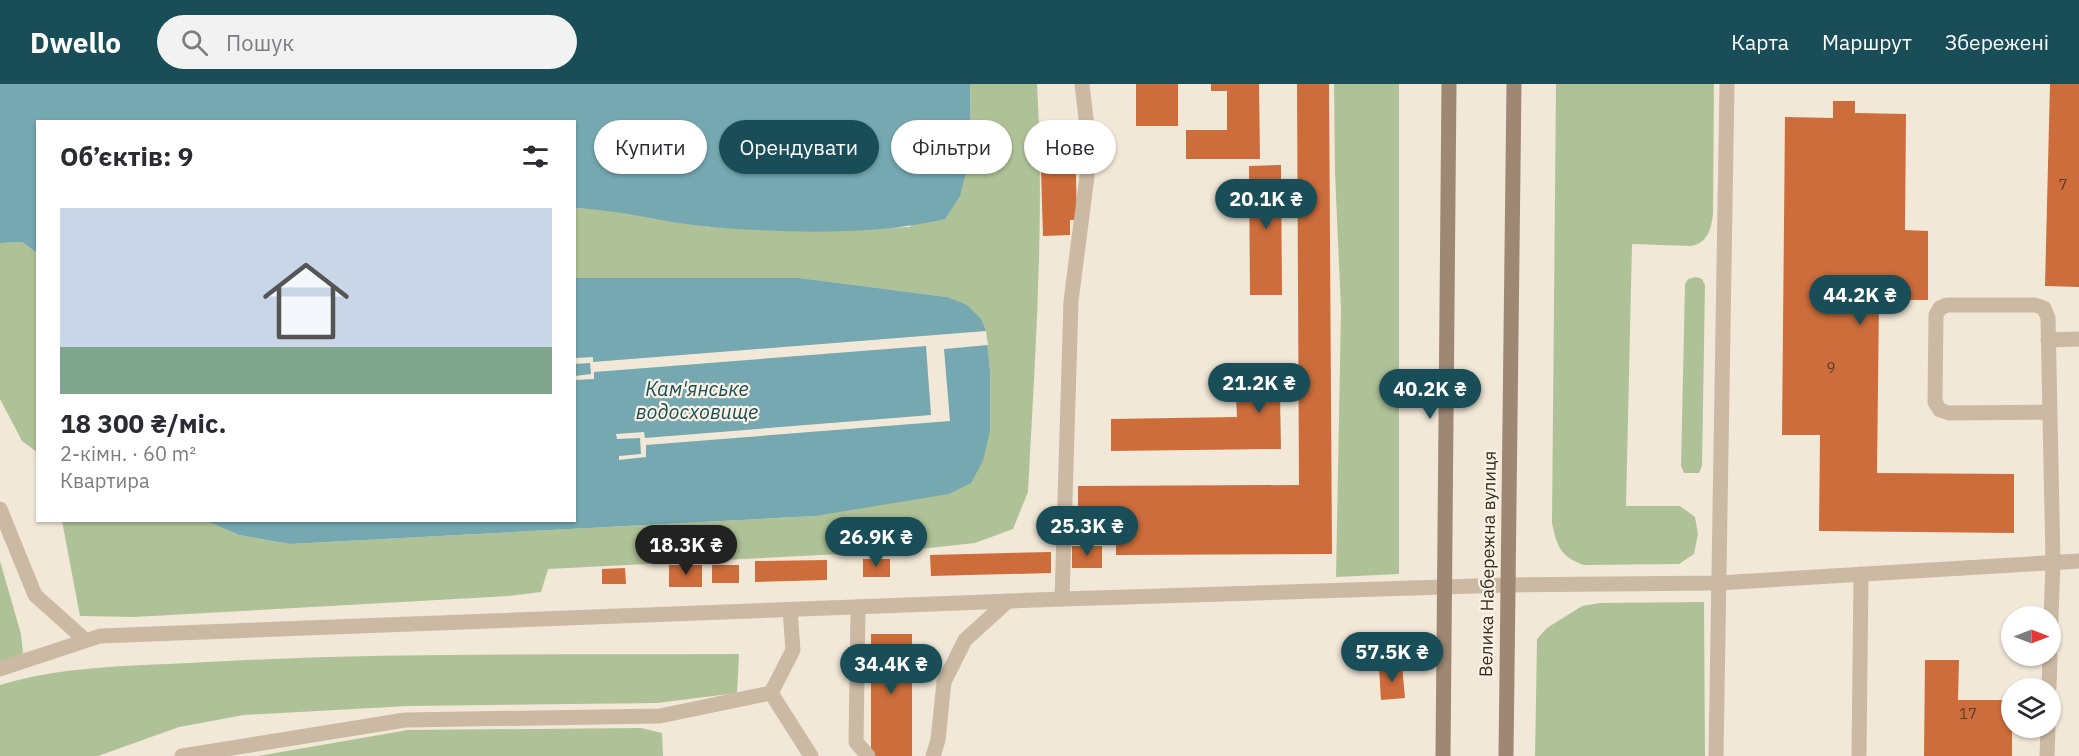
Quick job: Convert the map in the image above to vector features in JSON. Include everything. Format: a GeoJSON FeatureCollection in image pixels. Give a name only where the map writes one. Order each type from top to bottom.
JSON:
{"type":"FeatureCollection","features":[{"type":"Feature","properties":{"kind":"street"},"geometry":{"type":"LineString","coordinates":[[1062,599],[1071,301],[1090,153],[1082,84]]}},
{"type":"Feature","properties":{"kind":"street"},"geometry":{"type":"LineString","coordinates":[[1443,756],[1449,84]]}},
{"type":"Feature","properties":{"kind":"street","name":"Велика Набережна вулиця"},"geometry":{"type":"LineString","coordinates":[[1506,756],[1514,84]]}},
{"type":"Feature","properties":{"kind":"street"},"geometry":{"type":"LineString","coordinates":[[1716,756],[1727,84]]}},
{"type":"Feature","properties":{"kind":"street"},"geometry":{"type":"LineString","coordinates":[[2049,412],[1949,413],[1940,410],[1935,402],[1936,315],[1940,308],[1947,305],[2035,305],[2044,308],[2048,318],[2053,562],[2051,606]]}},
{"type":"Feature","properties":{"kind":"street"},"geometry":{"type":"LineString","coordinates":[[2048,340],[2079,339]]}},
{"type":"Feature","properties":{"kind":"street"},"geometry":{"type":"LineString","coordinates":[[0,509],[35,594],[84,639]]}},
{"type":"Feature","properties":{"kind":"street"},"geometry":{"type":"LineString","coordinates":[[0,669],[84,639],[108,635],[1062,599],[1508,585],[1718,583],[2079,561]]}},
{"type":"Feature","properties":{"kind":"street"},"geometry":{"type":"LineString","coordinates":[[1859,756],[1861,574]]}},
{"type":"Feature","properties":{"kind":"street"},"geometry":{"type":"LineString","coordinates":[[933,756],[938,740],[944,682],[965,640],[1008,602]]}},
{"type":"Feature","properties":{"kind":"street"},"geometry":{"type":"LineString","coordinates":[[858,607],[856,742],[868,756]]}},
{"type":"Feature","properties":{"kind":"street"},"geometry":{"type":"LineString","coordinates":[[771,693],[793,650],[790,610]]}},
{"type":"Feature","properties":{"kind":"street"},"geometry":{"type":"LineString","coordinates":[[182,756],[405,720],[660,716],[771,693]]}},
{"type":"Feature","properties":{"kind":"street"},"geometry":{"type":"LineString","coordinates":[[771,693],[811,756]]}},
{"type":"Feature","properties":{"kind":"street"},"geometry":{"type":"LineString","coordinates":[[2047,756],[2048,738]]}},
{"type":"Feature","properties":{"kind":"green space"},"geometry":{"type":"Polygon","coordinates":[[[970,84],[1037,84],[1038,120],[1024,120],[1024,174],[1040,174],[1040,186],[1036,339],[1028,492],[1013,529],[975,543],[901,551],[548,569],[541,592],[509,596],[134,617],[80,616],[62,522],[208,522],[239,535],[290,544],[815,516],[990,370],[986,331],[947,297],[800,278],[576,278],[576,208],[612,210],[710,227],[811,230],[910,227],[953,174],[1012,174],[1012,120],[971,120],[970,84]]]}},
{"type":"Feature","properties":{"kind":"green space"},"geometry":{"type":"Polygon","coordinates":[[[1334,84],[1399,84],[1399,574],[1336,577],[1341,309],[1334,84]]]}},
{"type":"Feature","properties":{"kind":"green space"},"geometry":{"type":"Polygon","coordinates":[[[1556,84],[1714,84],[1713,214],[1708,234],[1701,242],[1691,246],[1632,244],[1626,506],[1680,506],[1695,517],[1698,534],[1694,554],[1679,564],[1584,565],[1576,562],[1561,550],[1554,531],[1552,523],[1556,84]]]}},
{"type":"Feature","properties":{"kind":"green space"},"geometry":{"type":"Polygon","coordinates":[[[22,242],[36,252],[36,451],[22,441],[0,399],[0,243],[22,242]]]}},
{"type":"Feature","properties":{"kind":"green space"},"geometry":{"type":"Polygon","coordinates":[[[1696,277],[1702,279],[1705,285],[1702,466],[1699,473],[1684,473],[1681,466],[1685,284],[1688,279],[1696,277]]]}},
{"type":"Feature","properties":{"kind":"green space"},"geometry":{"type":"Polygon","coordinates":[[[0,561],[21,634],[23,653],[0,665],[0,561]]]}},
{"type":"Feature","properties":{"kind":"green space"},"geometry":{"type":"Polygon","coordinates":[[[1704,602],[1705,756],[1535,756],[1537,639],[1547,628],[1582,606],[1600,603],[1704,602]]]}},
{"type":"Feature","properties":{"kind":"green space"},"geometry":{"type":"Polygon","coordinates":[[[739,654],[737,693],[657,703],[408,706],[244,715],[179,727],[98,756],[0,756],[0,685],[25,678],[76,670],[340,657],[739,654]]]}},
{"type":"Feature","properties":{"kind":"green space"},"geometry":{"type":"Polygon","coordinates":[[[641,728],[662,733],[663,756],[258,756],[408,730],[641,728]]]}},
{"type":"Feature","properties":{"kind":"water"},"geometry":{"type":"Polygon","coordinates":[[[0,84],[970,84],[971,120],[891,120],[891,174],[965,174],[960,196],[945,219],[917,224],[858,231],[769,231],[694,225],[610,211],[576,208],[576,120],[36,120],[36,252],[22,242],[0,243],[0,84]]]}},
{"type":"Feature","properties":{"kind":"water","name":"Кам'янське водосховище"},"geometry":{"type":"Polygon","coordinates":[[[576,278],[800,278],[947,297],[967,305],[981,319],[986,331],[990,370],[990,431],[983,461],[971,483],[949,494],[815,516],[290,544],[239,535],[208,522],[576,522],[576,278]]]}},
{"type":"Feature","properties":{"kind":"pier"},"geometry":{"type":"Polygon","coordinates":[[[986,331],[988,345],[944,349],[950,421],[646,445],[646,457],[619,460],[619,456],[641,454],[640,438],[617,439],[616,434],[644,432],[645,438],[931,415],[926,346],[594,372],[594,379],[576,380],[576,376],[591,374],[590,363],[576,364],[576,358],[593,357],[593,362],[986,331]]]}},
{"type":"Feature","properties":{"kind":"building"},"geometry":{"type":"Polygon","coordinates":[[[1136,84],[1178,84],[1178,126],[1136,126],[1136,84]]]}},
{"type":"Feature","properties":{"kind":"building"},"geometry":{"type":"Polygon","coordinates":[[[1211,84],[1259,84],[1260,159],[1186,159],[1186,130],[1227,130],[1227,91],[1211,91],[1211,84]]]}},
{"type":"Feature","properties":{"kind":"building"},"geometry":{"type":"Polygon","coordinates":[[[1297,84],[1329,84],[1332,554],[1116,555],[1116,516],[1078,516],[1078,486],[1299,485],[1297,84]]]}},
{"type":"Feature","properties":{"kind":"building"},"geometry":{"type":"Polygon","coordinates":[[[2050,84],[2079,84],[2079,287],[2045,286],[2050,84]]]}},
{"type":"Feature","properties":{"kind":"building"},"geometry":{"type":"Polygon","coordinates":[[[1833,101],[1855,101],[1855,113],[1906,114],[1905,230],[1928,231],[1928,300],[1879,300],[1877,473],[2014,474],[2014,533],[1819,531],[1820,435],[1782,435],[1785,117],[1833,118],[1833,101]]]}},
{"type":"Feature","properties":{"kind":"building"},"geometry":{"type":"Polygon","coordinates":[[[1281,165],[1282,295],[1250,295],[1249,166],[1281,165]]]}},
{"type":"Feature","properties":{"kind":"building"},"geometry":{"type":"Polygon","coordinates":[[[1041,174],[1076,174],[1077,220],[1070,220],[1070,235],[1043,236],[1041,174]]]}},
{"type":"Feature","properties":{"kind":"building"},"geometry":{"type":"Polygon","coordinates":[[[1280,396],[1281,449],[1111,451],[1111,419],[1237,417],[1236,397],[1280,396]]]}},
{"type":"Feature","properties":{"kind":"building"},"geometry":{"type":"Polygon","coordinates":[[[1072,546],[1102,546],[1102,568],[1072,568],[1072,546]]]}},
{"type":"Feature","properties":{"kind":"building"},"geometry":{"type":"Polygon","coordinates":[[[1051,552],[1051,573],[931,576],[930,555],[1051,552]]]}},
{"type":"Feature","properties":{"kind":"building"},"geometry":{"type":"Polygon","coordinates":[[[863,559],[890,559],[890,577],[863,577],[863,559]]]}},
{"type":"Feature","properties":{"kind":"building"},"geometry":{"type":"Polygon","coordinates":[[[827,560],[827,580],[755,582],[755,561],[827,560]]]}},
{"type":"Feature","properties":{"kind":"building"},"geometry":{"type":"Polygon","coordinates":[[[669,565],[702,565],[702,587],[669,587],[669,565]]]}},
{"type":"Feature","properties":{"kind":"building"},"geometry":{"type":"Polygon","coordinates":[[[712,565],[739,565],[739,583],[712,583],[712,565]]]}},
{"type":"Feature","properties":{"kind":"building"},"geometry":{"type":"Polygon","coordinates":[[[625,568],[626,584],[602,584],[602,569],[625,568]]]}},
{"type":"Feature","properties":{"kind":"building"},"geometry":{"type":"Polygon","coordinates":[[[871,634],[912,634],[912,756],[871,756],[871,634]]]}},
{"type":"Feature","properties":{"kind":"building"},"geometry":{"type":"Polygon","coordinates":[[[1925,660],[1959,660],[1958,700],[2001,700],[2001,738],[2012,738],[2012,756],[1924,756],[1925,660]]]}},
{"type":"Feature","properties":{"kind":"building"},"geometry":{"type":"Polygon","coordinates":[[[1402,665],[1405,698],[1381,700],[1379,667],[1402,665]]]}}]}
